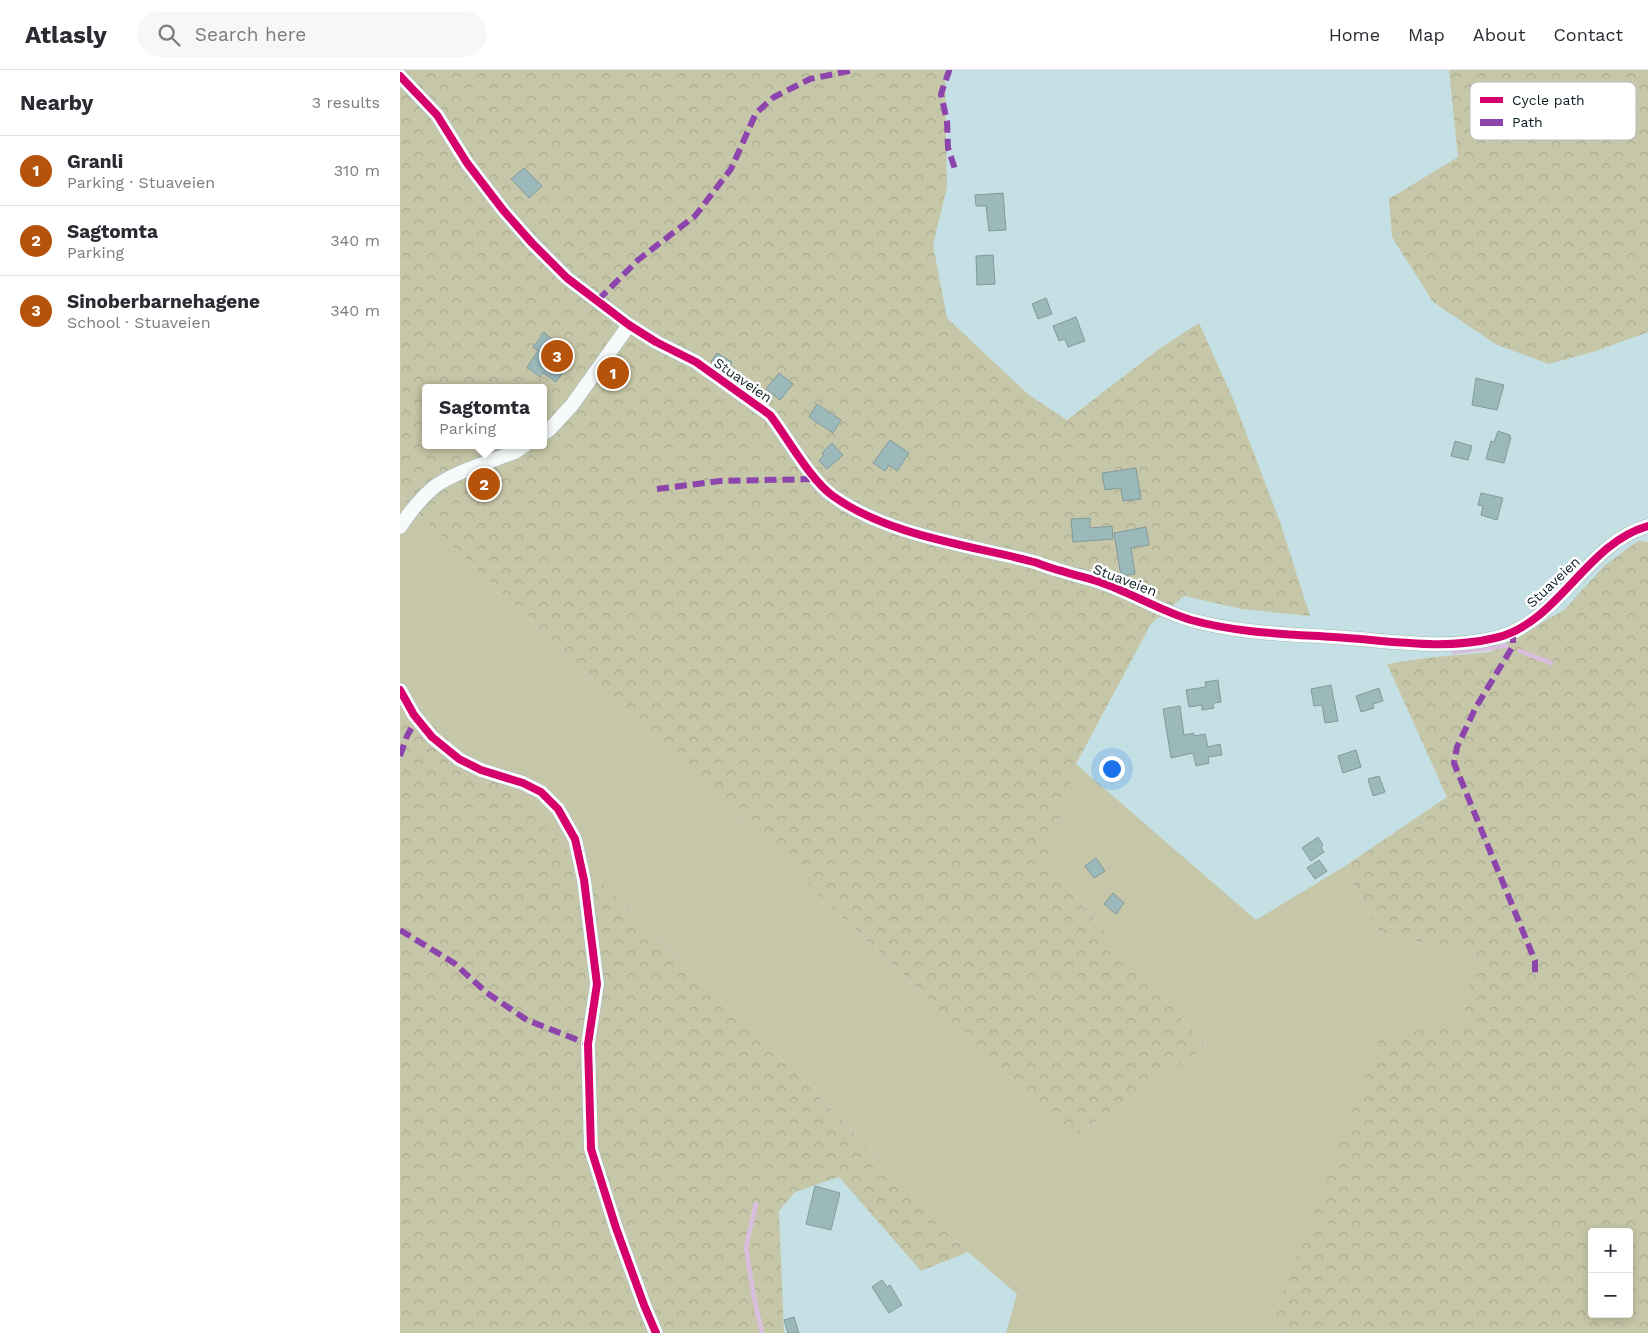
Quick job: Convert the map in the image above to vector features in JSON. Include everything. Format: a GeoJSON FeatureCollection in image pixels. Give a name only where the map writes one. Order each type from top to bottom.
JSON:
{"type":"FeatureCollection","features":[{"type":"Feature","properties":{"kind":"street","name":"Stuaveien"},"geometry":{"type":"LineString","coordinates":[[400,76],[437,115],[467,163],[503,210],[567,278],[628,325],[656,342],[696,362],[764,410],[776,422],[825,490],[861,513],[896,526],[944,541],[1037,563],[1104,583],[1188,619],[1229,629],[1424,645],[1463,643],[1498,638],[1520,627],[1548,606],[1614,541],[1629,532],[1648,526]]}},
{"type":"Feature","properties":{"kind":"street"},"geometry":{"type":"LineString","coordinates":[[547,431],[572,405],[628,325]]}},
{"type":"Feature","properties":{"kind":"street"},"geometry":{"type":"LineString","coordinates":[[400,527],[410,512],[433,488],[447,479],[520,449]]}},
{"type":"Feature","properties":{"kind":"street"},"geometry":{"type":"LineString","coordinates":[[400,690],[414,715],[432,737],[459,759],[481,770],[522,782],[541,792],[558,809],[575,839],[584,880],[597,984],[588,1044],[592,1149],[616,1228],[656,1333]]}},
{"type":"Feature","properties":{"kind":"green space"},"geometry":{"type":"Polygon","coordinates":[[[400,70],[945,70],[947,187],[933,245],[947,318],[1029,395],[1067,420],[1159,349],[1199,323],[1234,401],[1279,519],[1310,616],[1242,609],[1184,596],[1151,624],[1076,764],[1046,864],[1206,1047],[1073,1137],[400,496],[400,70]]]}},
{"type":"Feature","properties":{"kind":"green space"},"geometry":{"type":"Polygon","coordinates":[[[1449,70],[1648,70],[1648,332],[1596,351],[1549,364],[1497,345],[1433,302],[1392,237],[1389,199],[1458,157],[1449,70]]]}},
{"type":"Feature","properties":{"kind":"green space"},"geometry":{"type":"Polygon","coordinates":[[[400,496],[1073,1137],[1206,1047],[1046,864],[1076,764],[1256,920],[1345,866],[1378,932],[1476,955],[1462,1023],[1274,1317],[1289,1333],[1006,1333],[1017,1294],[968,1252],[805,1082],[400,686],[400,496]]]}},
{"type":"Feature","properties":{"kind":"green space"},"geometry":{"type":"Polygon","coordinates":[[[1638,541],[1648,542],[1648,1333],[1289,1333],[1274,1317],[1381,1036],[1462,1023],[1476,955],[1378,932],[1345,866],[1447,797],[1387,664],[1490,652],[1564,610],[1605,565],[1638,541]]]}},
{"type":"Feature","properties":{"kind":"green space"},"geometry":{"type":"Polygon","coordinates":[[[400,686],[805,1082],[968,1252],[921,1271],[839,1177],[795,1192],[779,1211],[784,1333],[400,1333],[400,686]]]}},
{"type":"Feature","properties":{"kind":"building"},"geometry":{"type":"Polygon","coordinates":[[[524,168],[542,186],[529,198],[511,179],[524,168]]]}},
{"type":"Feature","properties":{"kind":"building"},"geometry":{"type":"Polygon","coordinates":[[[1003,193],[1006,230],[989,231],[986,206],[976,206],[975,195],[1003,193]]]}},
{"type":"Feature","properties":{"kind":"building"},"geometry":{"type":"Polygon","coordinates":[[[993,255],[995,284],[977,285],[976,256],[993,255]]]}},
{"type":"Feature","properties":{"kind":"building"},"geometry":{"type":"Polygon","coordinates":[[[1046,298],[1052,314],[1038,319],[1032,304],[1046,298]]]}},
{"type":"Feature","properties":{"kind":"building"},"geometry":{"type":"Polygon","coordinates":[[[1076,317],[1085,341],[1068,347],[1065,339],[1059,341],[1053,326],[1076,317]]]}},
{"type":"Feature","properties":{"kind":"building"},"geometry":{"type":"Polygon","coordinates":[[[544,333],[557,343],[559,339],[572,348],[570,352],[575,355],[556,382],[543,373],[540,377],[527,367],[538,351],[533,347],[544,333]]]}},
{"type":"Feature","properties":{"kind":"building"},"geometry":{"type":"Polygon","coordinates":[[[717,353],[732,362],[726,373],[711,362],[717,353]]]}},
{"type":"Feature","properties":{"kind":"building"},"geometry":{"type":"Polygon","coordinates":[[[779,373],[793,384],[780,400],[766,389],[779,373]]]}},
{"type":"Feature","properties":{"kind":"building"},"geometry":{"type":"Polygon","coordinates":[[[1476,378],[1504,385],[1497,410],[1472,405],[1476,378]]]}},
{"type":"Feature","properties":{"kind":"building"},"geometry":{"type":"Polygon","coordinates":[[[817,404],[841,420],[833,433],[809,417],[817,404]]]}},
{"type":"Feature","properties":{"kind":"building"},"geometry":{"type":"Polygon","coordinates":[[[1498,431],[1511,437],[1504,463],[1486,459],[1491,441],[1494,442],[1498,431]]]}},
{"type":"Feature","properties":{"kind":"building"},"geometry":{"type":"Polygon","coordinates":[[[890,440],[909,453],[897,471],[889,465],[885,471],[873,463],[890,440]]]}},
{"type":"Feature","properties":{"kind":"building"},"geometry":{"type":"Polygon","coordinates":[[[1455,441],[1472,446],[1468,460],[1451,456],[1455,441]]]}},
{"type":"Feature","properties":{"kind":"building"},"geometry":{"type":"Polygon","coordinates":[[[832,443],[843,455],[827,469],[819,461],[824,455],[822,453],[832,443]]]}},
{"type":"Feature","properties":{"kind":"building"},"geometry":{"type":"Polygon","coordinates":[[[1136,468],[1141,499],[1123,501],[1121,488],[1105,490],[1102,473],[1136,468]]]}},
{"type":"Feature","properties":{"kind":"building"},"geometry":{"type":"Polygon","coordinates":[[[1481,493],[1503,498],[1497,520],[1481,515],[1483,506],[1478,505],[1481,493]]]}},
{"type":"Feature","properties":{"kind":"building"},"geometry":{"type":"Polygon","coordinates":[[[1090,518],[1090,528],[1112,526],[1113,539],[1073,542],[1071,519],[1090,518]]]}},
{"type":"Feature","properties":{"kind":"building"},"geometry":{"type":"Polygon","coordinates":[[[1146,527],[1149,545],[1131,548],[1135,574],[1121,576],[1114,533],[1146,527]]]}},
{"type":"Feature","properties":{"kind":"building"},"geometry":{"type":"Polygon","coordinates":[[[1218,680],[1221,702],[1213,703],[1214,708],[1202,710],[1202,705],[1189,707],[1186,690],[1206,687],[1205,682],[1218,680]]]}},
{"type":"Feature","properties":{"kind":"building"},"geometry":{"type":"Polygon","coordinates":[[[1331,685],[1338,721],[1325,723],[1322,705],[1314,706],[1311,689],[1331,685]]]}},
{"type":"Feature","properties":{"kind":"building"},"geometry":{"type":"Polygon","coordinates":[[[1379,688],[1383,701],[1373,704],[1374,708],[1361,712],[1356,696],[1379,688]]]}},
{"type":"Feature","properties":{"kind":"building"},"geometry":{"type":"Polygon","coordinates":[[[1180,706],[1184,735],[1194,733],[1194,736],[1205,734],[1208,747],[1220,744],[1222,755],[1208,757],[1209,763],[1196,766],[1193,753],[1171,758],[1163,709],[1180,706]]]}},
{"type":"Feature","properties":{"kind":"building"},"geometry":{"type":"Polygon","coordinates":[[[1356,750],[1361,767],[1343,773],[1338,756],[1356,750]]]}},
{"type":"Feature","properties":{"kind":"building"},"geometry":{"type":"Polygon","coordinates":[[[1379,776],[1385,792],[1373,796],[1368,779],[1379,776]]]}},
{"type":"Feature","properties":{"kind":"building"},"geometry":{"type":"Polygon","coordinates":[[[1318,837],[1323,845],[1321,847],[1324,852],[1311,861],[1302,848],[1318,837]]]}},
{"type":"Feature","properties":{"kind":"building"},"geometry":{"type":"Polygon","coordinates":[[[1096,858],[1105,871],[1094,878],[1085,866],[1096,858]]]}},
{"type":"Feature","properties":{"kind":"building"},"geometry":{"type":"Polygon","coordinates":[[[1319,860],[1327,871],[1315,879],[1307,868],[1319,860]]]}},
{"type":"Feature","properties":{"kind":"building"},"geometry":{"type":"Polygon","coordinates":[[[1113,893],[1124,903],[1116,914],[1104,904],[1113,893]]]}},
{"type":"Feature","properties":{"kind":"building"},"geometry":{"type":"Polygon","coordinates":[[[815,1186],[840,1193],[831,1230],[806,1224],[815,1186]]]}},
{"type":"Feature","properties":{"kind":"building"},"geometry":{"type":"Polygon","coordinates":[[[882,1280],[887,1287],[890,1285],[902,1305],[889,1313],[872,1287],[882,1280]]]}},
{"type":"Feature","properties":{"kind":"building"},"geometry":{"type":"Polygon","coordinates":[[[794,1317],[799,1333],[788,1333],[784,1320],[794,1317]]]}},
{"type":"Feature","properties":{"kind":"waterway"},"geometry":{"type":"LineString","coordinates":[[1454,652],[1506,646]]}},
{"type":"Feature","properties":{"kind":"waterway"},"geometry":{"type":"LineString","coordinates":[[1520,651],[1551,663]]}},
{"type":"Feature","properties":{"kind":"waterway"},"geometry":{"type":"LineString","coordinates":[[756,1204],[746,1247],[762,1333]]}},
{"type":"Feature","properties":{"kind":"marked path"},"geometry":{"type":"LineString","coordinates":[[598,300],[638,260],[695,216],[731,169],[756,113],[774,97],[810,79],[854,70]]}},
{"type":"Feature","properties":{"kind":"marked path"},"geometry":{"type":"LineString","coordinates":[[947,70],[949,71],[941,94],[947,121],[948,148],[955,169]]}},
{"type":"Feature","properties":{"kind":"marked path"},"geometry":{"type":"LineString","coordinates":[[657,489],[720,481],[816,479]]}},
{"type":"Feature","properties":{"kind":"marked path"},"geometry":{"type":"LineString","coordinates":[[1513,631],[1513,646],[1476,707],[1457,747],[1454,763],[1535,961],[1535,973]]}},
{"type":"Feature","properties":{"kind":"marked path"},"geometry":{"type":"LineString","coordinates":[[400,756],[407,736],[416,720],[414,715]]}},
{"type":"Feature","properties":{"kind":"marked path"},"geometry":{"type":"LineString","coordinates":[[400,930],[454,963],[487,993],[527,1020],[588,1044]]}},
{"type":"Feature","properties":{"kind":"cycle path"},"geometry":{"type":"LineString","coordinates":[[400,76],[437,115],[467,163],[503,210],[567,278],[629,325],[656,342],[696,362],[770,415],[808,470],[825,489],[855,510],[879,521],[930,538],[1034,562],[1094,580],[1191,620],[1226,628],[1262,632],[1414,644],[1475,642],[1495,638],[1517,630],[1537,617],[1555,601],[1607,549],[1626,535],[1648,526]]}},
{"type":"Feature","properties":{"kind":"cycle path"},"geometry":{"type":"LineString","coordinates":[[400,690],[414,715],[432,737],[459,759],[481,770],[523,783],[541,792],[558,809],[575,839],[584,880],[597,984],[588,1044],[591,1149],[616,1228],[656,1333]]}},
{"type":"Feature","properties":{"kind":"place","name":"Sinoberbarnehagene"},"geometry":{"type":"Point","coordinates":[557,356]}},
{"type":"Feature","properties":{"kind":"place","name":"Granli"},"geometry":{"type":"Point","coordinates":[613,373]}},
{"type":"Feature","properties":{"kind":"place","name":"Sagtomta"},"geometry":{"type":"Point","coordinates":[484,484]}}]}
